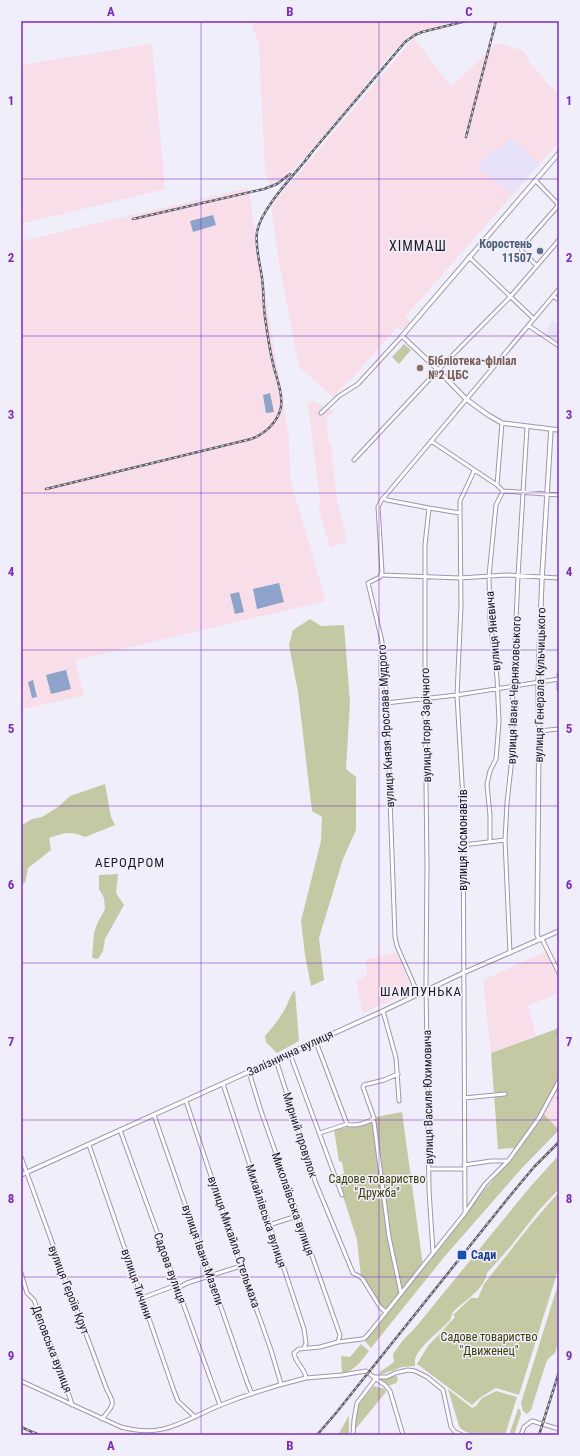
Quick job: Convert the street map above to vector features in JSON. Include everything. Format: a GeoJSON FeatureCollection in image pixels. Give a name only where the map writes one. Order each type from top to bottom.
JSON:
{"type":"FeatureCollection","features":[{"type":"Feature","properties":{"kind":"street"},"geometry":{"type":"LineString","coordinates":[[321,413],[339,396],[358,384],[402,336],[559,153]]}},
{"type":"Feature","properties":{"kind":"street"},"geometry":{"type":"LineString","coordinates":[[555,158],[559,161]]}},
{"type":"Feature","properties":{"kind":"street"},"geometry":{"type":"LineString","coordinates":[[535,180],[558,204],[521,248],[522,251],[536,265]]}},
{"type":"Feature","properties":{"kind":"street"},"geometry":{"type":"LineString","coordinates":[[354,460],[438,370],[511,296],[559,240]]}},
{"type":"Feature","properties":{"kind":"street"},"geometry":{"type":"LineString","coordinates":[[469,257],[534,319]]}},
{"type":"Feature","properties":{"kind":"street"},"geometry":{"type":"LineString","coordinates":[[559,289],[383,498],[379,504],[378,511],[382,575],[460,578],[506,575],[559,578]]}},
{"type":"Feature","properties":{"kind":"street"},"geometry":{"type":"LineString","coordinates":[[553,296],[559,300]]}},
{"type":"Feature","properties":{"kind":"street"},"geometry":{"type":"LineString","coordinates":[[529,326],[559,346]]}},
{"type":"Feature","properties":{"kind":"street"},"geometry":{"type":"LineString","coordinates":[[402,336],[466,399],[488,415],[502,423],[559,430]]}},
{"type":"Feature","properties":{"kind":"street"},"geometry":{"type":"LineString","coordinates":[[497,485],[502,423]]}},
{"type":"Feature","properties":{"kind":"street","name":"вулиця Івана Черняховського"},"geometry":{"type":"LineString","coordinates":[[510,953],[505,840],[507,803],[512,767],[513,686],[527,427]]}},
{"type":"Feature","properties":{"kind":"street","name":"вулиця Генерала Кульчицького"},"geometry":{"type":"LineString","coordinates":[[540,940],[537,934],[538,682],[542,577],[551,429]]}},
{"type":"Feature","properties":{"kind":"street"},"geometry":{"type":"LineString","coordinates":[[431,440],[474,471],[497,485],[503,491],[559,495]]}},
{"type":"Feature","properties":{"kind":"street","name":"вулиця Космонавтів"},"geometry":{"type":"LineString","coordinates":[[465,1213],[463,801],[457,695],[461,629],[460,501],[474,471]]}},
{"type":"Feature","properties":{"kind":"street","name":"вулиця Яневича"},"geometry":{"type":"LineString","coordinates":[[490,842],[490,816],[487,784],[490,771],[496,759],[499,722],[498,689],[490,619],[490,576],[496,505],[503,491]]}},
{"type":"Feature","properties":{"kind":"street"},"geometry":{"type":"LineString","coordinates":[[383,498],[460,513]]}},
{"type":"Feature","properties":{"kind":"street","name":"вулиця Ігоря Зарічного"},"geometry":{"type":"LineString","coordinates":[[427,990],[428,865],[425,699],[425,545],[429,508]]}},
{"type":"Feature","properties":{"kind":"street","name":"вулиця Князя Ярослава Мудрого"},"geometry":{"type":"LineString","coordinates":[[382,575],[376,580],[368,583],[384,648],[395,937],[397,946],[418,994]]}},
{"type":"Feature","properties":{"kind":"street"},"geometry":{"type":"LineString","coordinates":[[559,675],[559,689]]}},
{"type":"Feature","properties":{"kind":"street"},"geometry":{"type":"LineString","coordinates":[[386,703],[457,695],[559,679]]}},
{"type":"Feature","properties":{"kind":"street"},"geometry":{"type":"LineString","coordinates":[[539,732],[559,729]]}},
{"type":"Feature","properties":{"kind":"street"},"geometry":{"type":"LineString","coordinates":[[463,845],[505,840]]}},
{"type":"Feature","properties":{"kind":"street","name":"Залізнична вулиця"},"geometry":{"type":"LineString","coordinates":[[21,1175],[290,1054],[463,973],[559,931]]}},
{"type":"Feature","properties":{"kind":"street"},"geometry":{"type":"LineString","coordinates":[[540,940],[559,973]]}},
{"type":"Feature","properties":{"kind":"street","name":"вулиця Василя Юхимовича"},"geometry":{"type":"LineString","coordinates":[[427,990],[429,1190],[433,1252]]}},
{"type":"Feature","properties":{"kind":"street"},"geometry":{"type":"LineString","coordinates":[[383,1011],[396,1058],[399,1101]]}},
{"type":"Feature","properties":{"kind":"street"},"geometry":{"type":"LineString","coordinates":[[316,1042],[347,1124]]}},
{"type":"Feature","properties":{"kind":"street"},"geometry":{"type":"LineString","coordinates":[[290,1054],[342,1195]]}},
{"type":"Feature","properties":{"kind":"street","name":"Мирний провулок"},"geometry":{"type":"LineString","coordinates":[[276,1060],[315,1181],[353,1273],[362,1278],[380,1307],[386,1312]]}},
{"type":"Feature","properties":{"kind":"street","name":"Миколаївська вулиця"},"geometry":{"type":"LineString","coordinates":[[249,1072],[297,1216],[340,1335],[338,1342]]}},
{"type":"Feature","properties":{"kind":"street"},"geometry":{"type":"LineString","coordinates":[[398,1074],[364,1086],[363,1088],[374,1115],[372,1120],[374,1122],[389,1237],[401,1293]]}},
{"type":"Feature","properties":{"kind":"street"},"geometry":{"type":"LineString","coordinates":[[306,1378],[305,1371],[296,1360],[294,1353],[299,1349],[320,1347],[338,1342],[365,1338],[465,1213],[485,1184],[508,1161],[539,1118],[559,1081]]}},
{"type":"Feature","properties":{"kind":"street","name":"Михайлівська вулиця"},"geometry":{"type":"LineString","coordinates":[[223,1084],[304,1329],[306,1343],[304,1348]]}},
{"type":"Feature","properties":{"kind":"street"},"geometry":{"type":"LineString","coordinates":[[464,1098],[505,1094]]}},
{"type":"Feature","properties":{"kind":"street","name":"вулиця Михайла Стельмаха"},"geometry":{"type":"LineString","coordinates":[[186,1101],[241,1266],[271,1350],[281,1384]]}},
{"type":"Feature","properties":{"kind":"street","name":"вулиця Івана Мазепи"},"geometry":{"type":"LineString","coordinates":[[154,1115],[252,1394]]}},
{"type":"Feature","properties":{"kind":"street"},"geometry":{"type":"LineString","coordinates":[[320,1133],[347,1124],[354,1125],[372,1120]]}},
{"type":"Feature","properties":{"kind":"street","name":"Садова вулиця"},"geometry":{"type":"LineString","coordinates":[[120,1130],[220,1405]]}},
{"type":"Feature","properties":{"kind":"street","name":"вулиця Тичини"},"geometry":{"type":"LineString","coordinates":[[89,1145],[178,1401],[195,1417]]}},
{"type":"Feature","properties":{"kind":"street","name":"вулиця Героїв Крут"},"geometry":{"type":"LineString","coordinates":[[21,1157],[104,1382],[113,1399],[112,1406],[102,1419]]}},
{"type":"Feature","properties":{"kind":"street"},"geometry":{"type":"LineString","coordinates":[[464,1165],[491,1161],[508,1161]]}},
{"type":"Feature","properties":{"kind":"street"},"geometry":{"type":"LineString","coordinates":[[429,1169],[464,1169]]}},
{"type":"Feature","properties":{"kind":"street"},"geometry":{"type":"LineString","coordinates":[[269,1225],[297,1216]]}},
{"type":"Feature","properties":{"kind":"street"},"geometry":{"type":"LineString","coordinates":[[142,1298],[174,1286],[178,1287],[241,1266]]}},
{"type":"Feature","properties":{"kind":"street","name":"Деповська вулиця"},"geometry":{"type":"LineString","coordinates":[[21,1273],[26,1293],[34,1300],[72,1405]]}},
{"type":"Feature","properties":{"kind":"street"},"geometry":{"type":"LineString","coordinates":[[353,1435],[357,1403],[375,1378],[387,1377],[395,1373],[408,1370],[415,1371],[427,1377],[443,1390],[451,1427],[454,1432],[462,1435]]}},
{"type":"Feature","properties":{"kind":"street"},"geometry":{"type":"LineString","coordinates":[[21,1381],[102,1419],[128,1428],[157,1431],[195,1417],[220,1405],[281,1384],[306,1378],[366,1371],[385,1385],[390,1392],[403,1435]]}},
{"type":"Feature","properties":{"kind":"street"},"geometry":{"type":"LineString","coordinates":[[521,1435],[524,1427],[532,1421],[559,1429]]}},
{"type":"Feature","properties":{"kind":"shaded area"},"geometry":{"type":"Polygon","coordinates":[[[251,21],[458,21],[419,31],[408,37],[386,59],[355,99],[294,169],[270,185],[265,171],[259,45],[251,21]]]}},
{"type":"Feature","properties":{"kind":"shaded area"},"geometry":{"type":"Polygon","coordinates":[[[414,38],[451,87],[497,43],[524,51],[530,63],[559,96],[559,142],[405,317],[410,322],[401,331],[397,327],[358,372],[333,397],[299,367],[279,262],[271,206],[414,38]]]}},
{"type":"Feature","properties":{"kind":"shaded area"},"geometry":{"type":"Polygon","coordinates":[[[152,44],[165,189],[21,224],[21,65],[152,44]]]}},
{"type":"Feature","properties":{"kind":"shaded area"},"geometry":{"type":"Polygon","coordinates":[[[511,138],[540,164],[512,194],[478,167],[496,147],[499,150],[511,138]]]}},
{"type":"Feature","properties":{"kind":"shaded area"},"geometry":{"type":"Polygon","coordinates":[[[248,188],[289,438],[290,479],[326,601],[75,660],[84,695],[21,710],[21,241],[248,188]]]}},
{"type":"Feature","properties":{"kind":"shaded area"},"geometry":{"type":"Polygon","coordinates":[[[552,320],[559,325],[559,346],[544,336],[552,320]]]}},
{"type":"Feature","properties":{"kind":"shaded area"},"geometry":{"type":"Polygon","coordinates":[[[311,401],[328,407],[334,412],[326,419],[329,444],[331,444],[337,500],[347,542],[330,547],[319,511],[320,503],[308,404],[311,401]]]}},
{"type":"Feature","properties":{"kind":"shaded area"},"geometry":{"type":"Polygon","coordinates":[[[546,951],[557,969],[559,977],[559,992],[528,1006],[536,1035],[491,1053],[483,980],[546,951]]]}},
{"type":"Feature","properties":{"kind":"shaded area"},"geometry":{"type":"Polygon","coordinates":[[[396,952],[412,991],[363,1013],[356,980],[367,975],[366,960],[396,952]]]}},
{"type":"Feature","properties":{"kind":"shaded area"},"geometry":{"type":"Polygon","coordinates":[[[559,1089],[559,1129],[541,1111],[559,1089]]]}},
{"type":"Feature","properties":{"kind":"green space"},"geometry":{"type":"Polygon","coordinates":[[[404,344],[411,350],[399,364],[392,357],[404,344]]]}},
{"type":"Feature","properties":{"kind":"green space"},"geometry":{"type":"Polygon","coordinates":[[[310,619],[321,626],[344,625],[350,703],[346,769],[356,777],[356,830],[343,859],[319,938],[324,980],[311,986],[305,955],[301,921],[321,841],[322,817],[312,811],[298,692],[289,645],[293,630],[310,619]]]}},
{"type":"Feature","properties":{"kind":"green space"},"geometry":{"type":"Polygon","coordinates":[[[105,784],[111,817],[115,825],[85,837],[67,833],[49,838],[51,850],[28,868],[25,883],[21,884],[21,824],[24,824],[32,819],[42,817],[58,807],[70,796],[105,784]]]}},
{"type":"Feature","properties":{"kind":"green space"},"geometry":{"type":"Polygon","coordinates":[[[118,874],[116,893],[124,905],[105,939],[103,951],[98,959],[92,958],[94,933],[105,909],[104,898],[99,889],[99,875],[118,874]]]}},
{"type":"Feature","properties":{"kind":"green space"},"geometry":{"type":"Polygon","coordinates":[[[295,990],[299,1041],[277,1053],[266,1042],[265,1036],[274,1026],[295,990]]]}},
{"type":"Feature","properties":{"kind":"green space","name":"Садове товариство \"Дружба\""},"geometry":{"type":"Polygon","coordinates":[[[559,1028],[559,1089],[541,1111],[559,1130],[522,1168],[445,1256],[371,1348],[364,1340],[384,1315],[361,1277],[357,1240],[337,1177],[344,1173],[342,1162],[339,1161],[334,1130],[370,1122],[376,1117],[402,1112],[423,1266],[485,1189],[513,1158],[515,1148],[498,1149],[491,1053],[559,1028]]]}},
{"type":"Feature","properties":{"kind":"green space"},"geometry":{"type":"Polygon","coordinates":[[[559,1155],[559,1189],[540,1209],[511,1246],[487,1273],[478,1290],[453,1312],[450,1320],[420,1349],[415,1360],[415,1366],[402,1367],[380,1375],[380,1372],[394,1362],[393,1354],[403,1340],[415,1328],[530,1187],[559,1155]]]}},
{"type":"Feature","properties":{"kind":"green space","name":"Садове товариство \"Движенец\""},"geometry":{"type":"Polygon","coordinates":[[[559,1192],[559,1267],[519,1395],[496,1388],[481,1397],[472,1405],[417,1364],[428,1346],[455,1317],[453,1315],[471,1298],[478,1298],[484,1284],[532,1223],[559,1192]]]}},
{"type":"Feature","properties":{"kind":"green space"},"geometry":{"type":"Polygon","coordinates":[[[559,1281],[559,1341],[555,1353],[546,1363],[531,1410],[527,1414],[523,1411],[521,1403],[559,1281]]]}},
{"type":"Feature","properties":{"kind":"green space"},"geometry":{"type":"Polygon","coordinates":[[[361,1344],[369,1351],[361,1362],[354,1368],[342,1373],[341,1356],[350,1357],[361,1344]]]}},
{"type":"Feature","properties":{"kind":"green space"},"geometry":{"type":"Polygon","coordinates":[[[397,1376],[398,1380],[396,1383],[388,1386],[380,1380],[397,1376]]]}},
{"type":"Feature","properties":{"kind":"green space"},"geometry":{"type":"Polygon","coordinates":[[[374,1386],[385,1389],[386,1392],[354,1431],[359,1404],[374,1386]]]}},
{"type":"Feature","properties":{"kind":"green space"},"geometry":{"type":"Polygon","coordinates":[[[448,1389],[472,1408],[476,1406],[482,1398],[496,1391],[517,1397],[505,1435],[480,1435],[462,1430],[459,1426],[448,1389]]]}},
{"type":"Feature","properties":{"kind":"green space"},"geometry":{"type":"Polygon","coordinates":[[[518,1409],[520,1409],[521,1414],[514,1435],[509,1435],[518,1409]]]}},
{"type":"Feature","properties":{"kind":"green space"},"geometry":{"type":"Polygon","coordinates":[[[349,1416],[349,1435],[338,1435],[348,1417],[349,1416]]]}},
{"type":"Feature","properties":{"kind":"water"},"geometry":{"type":"Polygon","coordinates":[[[213,215],[216,225],[193,232],[190,221],[213,215]]]}},
{"type":"Feature","properties":{"kind":"water"},"geometry":{"type":"Polygon","coordinates":[[[270,393],[274,412],[266,413],[263,395],[270,393]]]}},
{"type":"Feature","properties":{"kind":"water"},"geometry":{"type":"Polygon","coordinates":[[[279,583],[284,602],[257,609],[253,589],[279,583]]]}},
{"type":"Feature","properties":{"kind":"water"},"geometry":{"type":"Polygon","coordinates":[[[239,592],[244,612],[235,614],[230,594],[239,592]]]}},
{"type":"Feature","properties":{"kind":"water"},"geometry":{"type":"Polygon","coordinates":[[[66,670],[71,689],[51,694],[46,675],[66,670]]]}},
{"type":"Feature","properties":{"kind":"water"},"geometry":{"type":"Polygon","coordinates":[[[33,680],[37,697],[32,698],[28,682],[33,680]]]}},
{"type":"Feature","properties":{"kind":"railway"},"geometry":{"type":"LineString","coordinates":[[306,159],[405,42],[422,32],[466,21]]}},
{"type":"Feature","properties":{"kind":"railway"},"geometry":{"type":"LineString","coordinates":[[466,137],[496,21]]}},
{"type":"Feature","properties":{"kind":"railway"},"geometry":{"type":"LineString","coordinates":[[46,489],[251,439],[266,431],[274,422],[281,407],[281,395],[273,365],[264,312],[263,283],[257,249],[257,232],[260,223],[272,202],[310,155]]}},
{"type":"Feature","properties":{"kind":"railway"},"geometry":{"type":"LineString","coordinates":[[133,219],[264,189],[277,184],[290,174]]}},
{"type":"Feature","properties":{"kind":"railway"},"geometry":{"type":"LineString","coordinates":[[317,1435],[509,1197],[534,1167],[559,1142]]}},
{"type":"Feature","properties":{"kind":"railway"},"geometry":{"type":"LineString","coordinates":[[539,1435],[559,1372]]}},
{"type":"Feature","properties":{"kind":"railway"},"geometry":{"type":"LineString","coordinates":[[21,1427],[39,1435]]}},
{"type":"Feature","properties":{"kind":"place","name":"Коростень 11507"},"geometry":{"type":"Point","coordinates":[540,251]}},
{"type":"Feature","properties":{"kind":"place","name":"Бібліотека-філіал №2 ЦБС"},"geometry":{"type":"Point","coordinates":[420,368]}},
{"type":"Feature","properties":{"kind":"place","name":"Сади"},"geometry":{"type":"Point","coordinates":[462,1255]}},
{"type":"Feature","properties":{"kind":"district","name":"ХІММАШ"},"geometry":{"type":"Point","coordinates":[418,246]}},
{"type":"Feature","properties":{"kind":"district","name":"АЕРОДРОМ"},"geometry":{"type":"Point","coordinates":[130,862]}},
{"type":"Feature","properties":{"kind":"district","name":"ШАМПУНЬКА"},"geometry":{"type":"Point","coordinates":[421,991]}}]}
